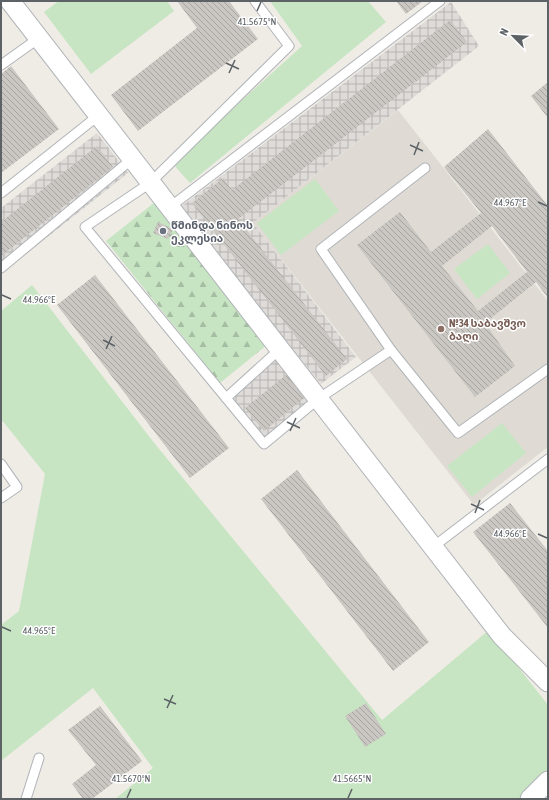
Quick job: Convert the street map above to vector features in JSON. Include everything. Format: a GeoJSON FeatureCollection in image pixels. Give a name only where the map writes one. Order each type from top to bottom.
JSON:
{"type":"FeatureCollection","features":[{"type":"Feature","properties":{"kind":"street"},"geometry":{"type":"LineString","coordinates":[[10,1],[502,636],[548,682]]}},
{"type":"Feature","properties":{"kind":"street"},"geometry":{"type":"LineString","coordinates":[[530,799],[548,781]]}},
{"type":"Feature","properties":{"kind":"lane"},"geometry":{"type":"LineString","coordinates":[[255,1],[289,46],[150,183],[85,227],[264,444],[318,399],[391,350]]}},
{"type":"Feature","properties":{"kind":"lane"},"geometry":{"type":"LineString","coordinates":[[170,207],[440,1]]}},
{"type":"Feature","properties":{"kind":"lane"},"geometry":{"type":"LineString","coordinates":[[1,65],[38,38]]}},
{"type":"Feature","properties":{"kind":"lane"},"geometry":{"type":"LineString","coordinates":[[1,193],[99,115]]}},
{"type":"Feature","properties":{"kind":"lane"},"geometry":{"type":"LineString","coordinates":[[1,268],[132,159]]}},
{"type":"Feature","properties":{"kind":"lane"},"geometry":{"type":"LineString","coordinates":[[425,168],[321,249],[391,350],[458,432],[548,369]]}},
{"type":"Feature","properties":{"kind":"lane"},"geometry":{"type":"LineString","coordinates":[[226,398],[280,349]]}},
{"type":"Feature","properties":{"kind":"lane"},"geometry":{"type":"LineString","coordinates":[[433,547],[548,459]]}},
{"type":"Feature","properties":{"kind":"lane"},"geometry":{"type":"LineString","coordinates":[[1,464],[17,487],[1,498]]}},
{"type":"Feature","properties":{"kind":"lane"},"geometry":{"type":"LineString","coordinates":[[26,799],[39,758]]}},
{"type":"Feature","properties":{"kind":"shaded area"},"geometry":{"type":"Polygon","coordinates":[[[451,2],[479,46],[253,223],[356,357],[321,384],[179,208],[451,2]]]}},
{"type":"Feature","properties":{"kind":"shaded area","name":"№34 საბავშვო ბაღი"},"geometry":{"type":"Polygon","coordinates":[[[398,110],[548,301],[548,447],[474,505],[253,223],[398,110]]]}},
{"type":"Feature","properties":{"kind":"shaded area"},"geometry":{"type":"Polygon","coordinates":[[[97,133],[128,173],[1,274],[1,208],[97,133]]]}},
{"type":"Feature","properties":{"kind":"shaded area"},"geometry":{"type":"Polygon","coordinates":[[[280,349],[318,399],[264,444],[226,398],[280,349]]]}},
{"type":"Feature","properties":{"kind":"green space"},"geometry":{"type":"Polygon","coordinates":[[[59,1],[167,1],[174,11],[91,74],[44,12],[59,1]]]}},
{"type":"Feature","properties":{"kind":"green space"},"geometry":{"type":"Polygon","coordinates":[[[270,1],[368,1],[386,22],[190,183],[172,163],[302,46],[270,1]]]}},
{"type":"Feature","properties":{"kind":"green space"},"geometry":{"type":"Polygon","coordinates":[[[315,179],[339,211],[281,255],[257,223],[315,179]]]}},
{"type":"Feature","properties":{"kind":"green space"},"geometry":{"type":"Polygon","coordinates":[[[155,202],[268,344],[220,383],[106,241],[155,202]]]}},
{"type":"Feature","properties":{"kind":"green space"},"geometry":{"type":"Polygon","coordinates":[[[488,244],[510,273],[477,299],[454,269],[488,244]]]}},
{"type":"Feature","properties":{"kind":"green space"},"geometry":{"type":"Polygon","coordinates":[[[32,285],[155,444],[382,720],[489,630],[548,705],[548,780],[524,799],[115,799],[153,768],[93,688],[1,761],[1,625],[19,611],[45,474],[1,419],[1,311],[32,285]]]}},
{"type":"Feature","properties":{"kind":"green space"},"geometry":{"type":"Polygon","coordinates":[[[502,423],[526,453],[472,497],[447,466],[502,423]]]}},
{"type":"Feature","properties":{"kind":"building"},"geometry":{"type":"Polygon","coordinates":[[[177,1],[229,1],[258,39],[138,131],[111,95],[197,28],[177,1]]]}},
{"type":"Feature","properties":{"kind":"building"},"geometry":{"type":"Polygon","coordinates":[[[396,1],[423,1],[406,14],[396,1]]]}},
{"type":"Feature","properties":{"kind":"building"},"geometry":{"type":"Polygon","coordinates":[[[450,20],[467,42],[238,219],[347,359],[326,376],[192,203],[223,178],[232,190],[450,20]]]}},
{"type":"Feature","properties":{"kind":"building"},"geometry":{"type":"Polygon","coordinates":[[[11,66],[59,129],[1,173],[1,74],[11,66]]]}},
{"type":"Feature","properties":{"kind":"building"},"geometry":{"type":"Polygon","coordinates":[[[548,82],[548,118],[531,96],[548,82]]]}},
{"type":"Feature","properties":{"kind":"building"},"geometry":{"type":"Polygon","coordinates":[[[488,129],[548,206],[548,298],[536,282],[485,323],[515,366],[475,397],[357,245],[400,212],[431,252],[481,213],[444,167],[488,129]],[[492,226],[442,266],[478,311],[527,272],[492,226]]]}},
{"type":"Feature","properties":{"kind":"building"},"geometry":{"type":"Polygon","coordinates":[[[97,146],[113,167],[1,256],[1,222],[97,146]]]}},
{"type":"Feature","properties":{"kind":"building","name":"წმინდა ნინოს ეკლესია"},"geometry":{"type":"Polygon","coordinates":[[[158,222],[173,229],[168,239],[153,233],[158,222]]]}},
{"type":"Feature","properties":{"kind":"building"},"geometry":{"type":"Polygon","coordinates":[[[95,275],[229,448],[190,478],[57,305],[95,275]]]}},
{"type":"Feature","properties":{"kind":"building"},"geometry":{"type":"Polygon","coordinates":[[[290,372],[308,395],[264,431],[245,408],[290,372]]]}},
{"type":"Feature","properties":{"kind":"building"},"geometry":{"type":"Polygon","coordinates":[[[297,470],[429,642],[393,671],[261,499],[297,470]]]}},
{"type":"Feature","properties":{"kind":"building"},"geometry":{"type":"Polygon","coordinates":[[[510,503],[548,551],[548,628],[473,532],[510,503]]]}},
{"type":"Feature","properties":{"kind":"building"},"geometry":{"type":"Polygon","coordinates":[[[366,703],[386,734],[365,747],[345,716],[366,703]]]}},
{"type":"Feature","properties":{"kind":"building"},"geometry":{"type":"Polygon","coordinates":[[[100,706],[142,761],[92,799],[83,799],[72,784],[96,765],[68,730],[100,706]]]}},
{"type":"Feature","properties":{"kind":"place","name":"წმინდა ნინოს ეკლესია"},"geometry":{"type":"Point","coordinates":[163,231]}},
{"type":"Feature","properties":{"kind":"place","name":"№34 საბავშვო ბაღი"},"geometry":{"type":"Point","coordinates":[441,329]}}]}
